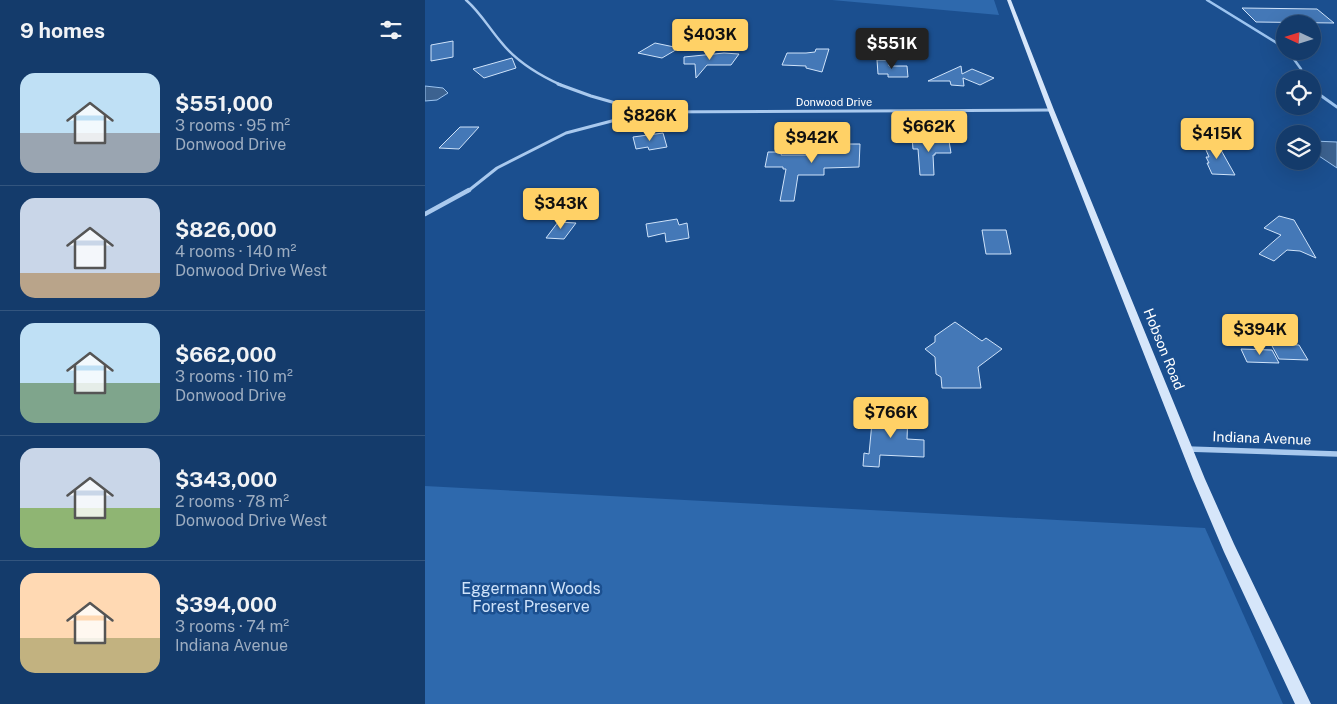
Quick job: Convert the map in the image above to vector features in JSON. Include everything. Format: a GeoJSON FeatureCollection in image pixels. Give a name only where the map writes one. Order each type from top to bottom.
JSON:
{"type":"FeatureCollection","features":[{"type":"Feature","properties":{"kind":"main road","name":"Hobson Road"},"geometry":{"type":"LineString","coordinates":[[1009,0],[1187,449],[1229,548],[1303,704]]}},
{"type":"Feature","properties":{"kind":"street"},"geometry":{"type":"LineString","coordinates":[[466,0],[480,12],[497,38],[513,56],[545,77],[587,96],[647,112]]}},
{"type":"Feature","properties":{"kind":"street","name":"Donwood Drive"},"geometry":{"type":"LineString","coordinates":[[647,112],[1051,110]]}},
{"type":"Feature","properties":{"kind":"street"},"geometry":{"type":"LineString","coordinates":[[425,214],[464,194],[497,168],[566,133],[647,112]]}},
{"type":"Feature","properties":{"kind":"street","name":"Indiana Avenue"},"geometry":{"type":"LineString","coordinates":[[1187,449],[1337,454]]}},
{"type":"Feature","properties":{"kind":"green space"},"geometry":{"type":"Polygon","coordinates":[[[832,0],[994,0],[999,15],[832,0]]]}},
{"type":"Feature","properties":{"kind":"green space","name":"Eggermann Woods Forest Preserve"},"geometry":{"type":"Polygon","coordinates":[[[425,486],[1205,528],[1283,704],[425,704],[425,486]]]}},
{"type":"Feature","properties":{"kind":"shaded area"},"geometry":{"type":"Polygon","coordinates":[[[425,86],[443,88],[448,93],[437,100],[425,101],[425,86]]]}},
{"type":"Feature","properties":{"kind":"shaded area"},"geometry":{"type":"Polygon","coordinates":[[[1321,141],[1337,142],[1337,168],[1321,157],[1321,141]]]}},
{"type":"Feature","properties":{"kind":"building"},"geometry":{"type":"Polygon","coordinates":[[[1242,8],[1317,9],[1334,23],[1321,23],[1321,15],[1276,15],[1276,22],[1256,22],[1242,8]]]}},
{"type":"Feature","properties":{"kind":"building"},"geometry":{"type":"Polygon","coordinates":[[[453,41],[453,57],[431,61],[431,45],[453,41]]]}},
{"type":"Feature","properties":{"kind":"building"},"geometry":{"type":"Polygon","coordinates":[[[655,43],[679,48],[662,58],[638,53],[655,43]]]}},
{"type":"Feature","properties":{"kind":"building"},"geometry":{"type":"Polygon","coordinates":[[[816,49],[829,49],[822,72],[806,68],[806,66],[782,65],[787,53],[815,52],[816,49]]]}},
{"type":"Feature","properties":{"kind":"building"},"geometry":{"type":"Polygon","coordinates":[[[724,53],[739,54],[731,65],[707,65],[696,78],[695,64],[684,64],[684,57],[724,53]]]}},
{"type":"Feature","properties":{"kind":"building"},"geometry":{"type":"Polygon","coordinates":[[[512,58],[516,68],[484,78],[473,69],[512,58]]]}},
{"type":"Feature","properties":{"kind":"building"},"geometry":{"type":"Polygon","coordinates":[[[877,60],[889,60],[889,66],[907,66],[908,77],[888,77],[888,74],[878,74],[877,60]]]}},
{"type":"Feature","properties":{"kind":"building"},"geometry":{"type":"Polygon","coordinates":[[[961,66],[962,74],[972,69],[994,78],[980,85],[963,78],[964,86],[951,85],[950,81],[928,81],[961,66]]]}},
{"type":"Feature","properties":{"kind":"building"},"geometry":{"type":"Polygon","coordinates":[[[460,127],[479,127],[459,149],[439,148],[460,127]]]}},
{"type":"Feature","properties":{"kind":"building"},"geometry":{"type":"Polygon","coordinates":[[[663,133],[667,147],[649,150],[648,147],[636,149],[633,137],[663,133]]]}},
{"type":"Feature","properties":{"kind":"building"},"geometry":{"type":"Polygon","coordinates":[[[912,137],[926,137],[927,141],[949,141],[951,153],[935,153],[933,155],[934,175],[920,175],[918,149],[913,149],[912,137]]]}},
{"type":"Feature","properties":{"kind":"building"},"geometry":{"type":"Polygon","coordinates":[[[1203,143],[1217,143],[1235,175],[1212,174],[1207,163],[1209,163],[1206,157],[1209,157],[1203,143]]]}},
{"type":"Feature","properties":{"kind":"building"},"geometry":{"type":"Polygon","coordinates":[[[835,144],[860,144],[859,167],[824,168],[824,175],[798,175],[794,201],[780,201],[786,169],[783,169],[783,167],[765,167],[768,152],[782,152],[781,155],[816,155],[817,147],[835,146],[835,144]]]}},
{"type":"Feature","properties":{"kind":"building"},"geometry":{"type":"Polygon","coordinates":[[[1279,216],[1294,220],[1316,258],[1300,251],[1287,250],[1274,261],[1259,254],[1281,235],[1264,228],[1279,216]]]}},
{"type":"Feature","properties":{"kind":"building"},"geometry":{"type":"Polygon","coordinates":[[[677,219],[679,225],[687,223],[689,238],[666,242],[665,233],[648,237],[646,224],[677,219]]]}},
{"type":"Feature","properties":{"kind":"building"},"geometry":{"type":"Polygon","coordinates":[[[558,222],[576,223],[564,239],[546,238],[558,222]]]}},
{"type":"Feature","properties":{"kind":"building"},"geometry":{"type":"Polygon","coordinates":[[[982,230],[1006,230],[1011,254],[986,254],[982,230]]]}},
{"type":"Feature","properties":{"kind":"building"},"geometry":{"type":"Polygon","coordinates":[[[955,322],[982,341],[986,338],[1002,349],[978,367],[981,388],[942,388],[941,377],[936,374],[935,357],[925,349],[935,342],[935,336],[955,322]]]}},
{"type":"Feature","properties":{"kind":"building"},"geometry":{"type":"Polygon","coordinates":[[[1271,344],[1299,345],[1308,360],[1279,359],[1271,344]]]}},
{"type":"Feature","properties":{"kind":"building"},"geometry":{"type":"Polygon","coordinates":[[[1241,349],[1272,350],[1279,363],[1247,362],[1241,349]]]}},
{"type":"Feature","properties":{"kind":"building"},"geometry":{"type":"Polygon","coordinates":[[[873,412],[908,414],[907,439],[924,440],[924,457],[880,455],[879,467],[863,466],[864,453],[869,454],[873,412]]]}},
{"type":"Feature","properties":{"kind":"waterway"},"geometry":{"type":"LineString","coordinates":[[1207,0],[1276,42]]}},
{"type":"Feature","properties":{"kind":"waterway"},"geometry":{"type":"LineString","coordinates":[[1294,60],[1301,70]]}},
{"type":"Feature","properties":{"kind":"waterway"},"geometry":{"type":"LineString","coordinates":[[1321,96],[1337,107]]}}]}
